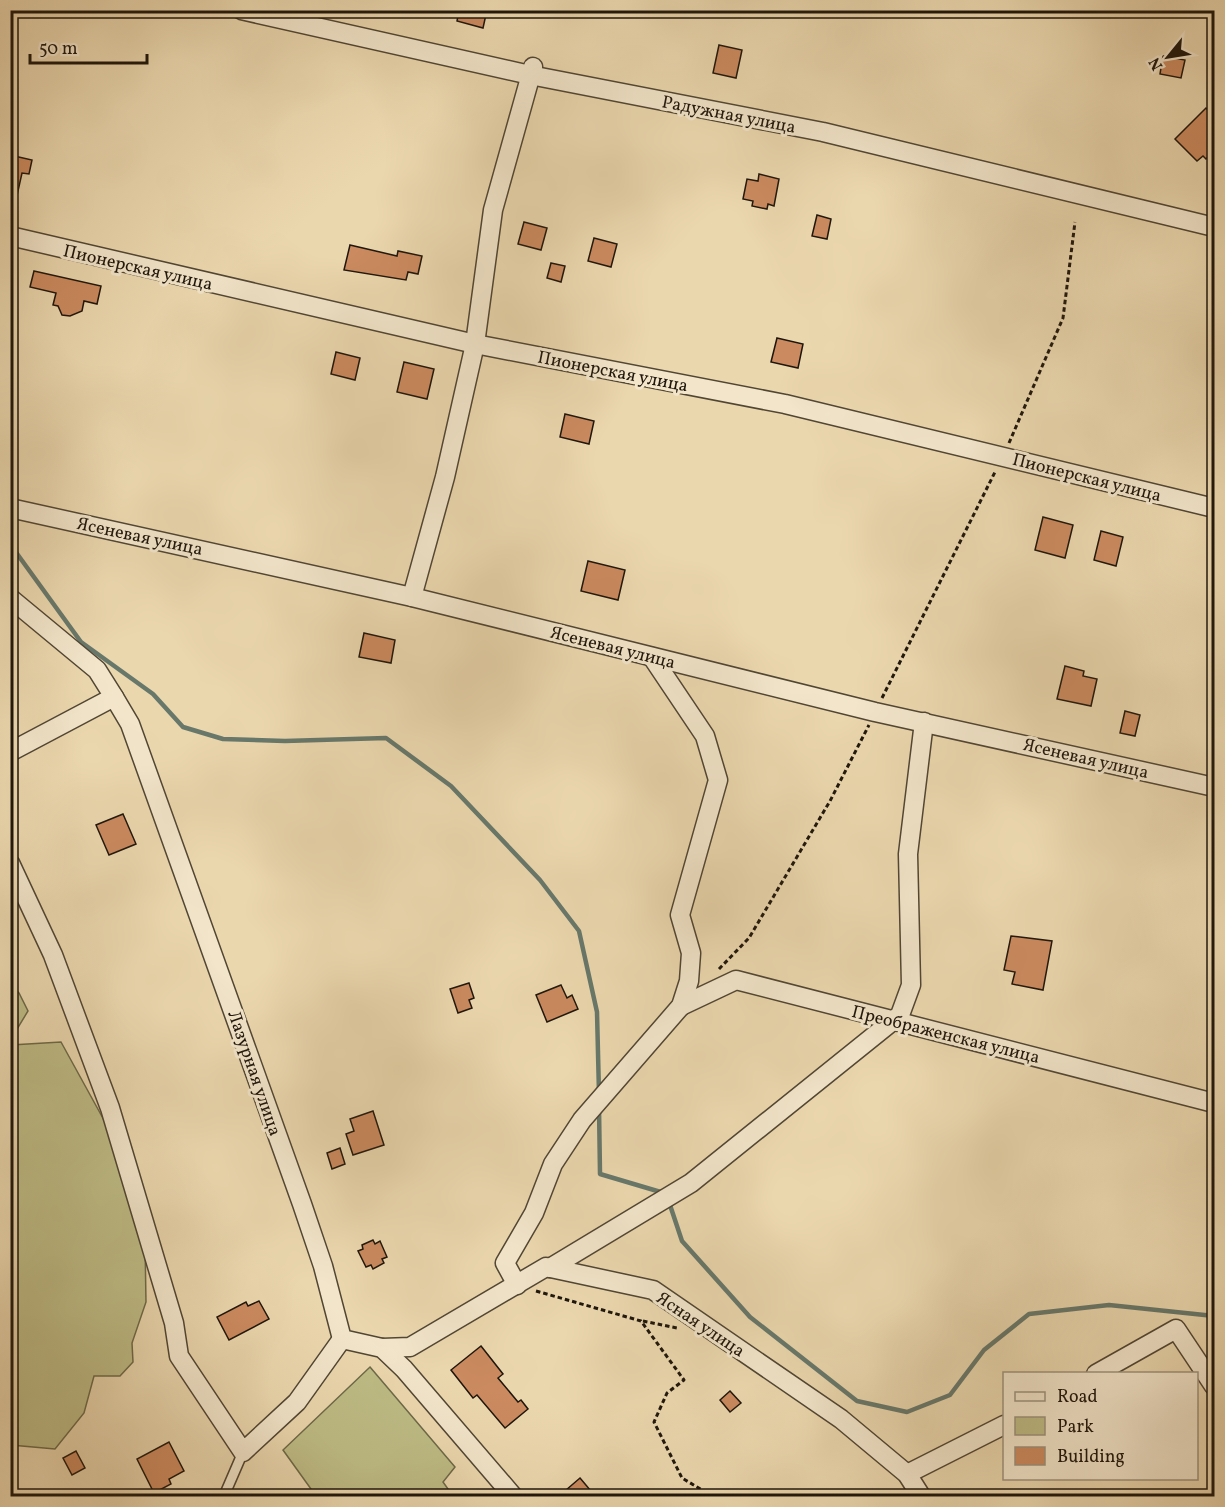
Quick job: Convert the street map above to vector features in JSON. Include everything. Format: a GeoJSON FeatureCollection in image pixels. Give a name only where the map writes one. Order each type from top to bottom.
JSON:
{"type":"FeatureCollection","features":[{"type":"Feature","properties":{"kind":"street","name":"Радужная улица"},"geometry":{"type":"LineString","coordinates":[[241,10],[823,132],[1215,226]]}},
{"type":"Feature","properties":{"kind":"street"},"geometry":{"type":"LineString","coordinates":[[412,597],[445,477],[475,344],[493,210],[531,71]]}},
{"type":"Feature","properties":{"kind":"street","name":"Пионерская улица"},"geometry":{"type":"LineString","coordinates":[[10,237],[475,344],[785,404],[1215,508]]}},
{"type":"Feature","properties":{"kind":"street","name":"Ясеневая улица"},"geometry":{"type":"LineString","coordinates":[[10,508],[412,597],[875,711],[1215,788]]}},
{"type":"Feature","properties":{"kind":"street","name":"Лазурная улица"},"geometry":{"type":"LineString","coordinates":[[10,598],[97,670],[130,724],[231,999],[253,1073],[319,1256],[342,1339]]}},
{"type":"Feature","properties":{"kind":"street"},"geometry":{"type":"LineString","coordinates":[[517,1285],[505,1263],[534,1213],[553,1164],[582,1120],[681,1006],[688,981],[691,953],[680,915],[717,780],[705,736],[652,657]]}},
{"type":"Feature","properties":{"kind":"street"},"geometry":{"type":"LineString","coordinates":[[10,752],[114,697]]}},
{"type":"Feature","properties":{"kind":"street"},"geometry":{"type":"LineString","coordinates":[[10,863],[53,955],[110,1108],[174,1323],[179,1356],[243,1452],[297,1402],[342,1339],[382,1348],[410,1347],[546,1267],[550,1268],[691,1183],[900,1015],[911,985],[908,854],[924,722]]}},
{"type":"Feature","properties":{"kind":"street","name":"Преображенская улица"},"geometry":{"type":"LineString","coordinates":[[681,1006],[736,980],[1215,1103]]}},
{"type":"Feature","properties":{"kind":"street","name":"Ясная улица"},"geometry":{"type":"LineString","coordinates":[[550,1268],[653,1290],[841,1419],[907,1474],[921,1497]]}},
{"type":"Feature","properties":{"kind":"street"},"geometry":{"type":"LineString","coordinates":[[1100,1372],[1176,1329],[1215,1386]]}},
{"type":"Feature","properties":{"kind":"street"},"geometry":{"type":"LineString","coordinates":[[382,1348],[404,1368],[513,1497]]}},
{"type":"Feature","properties":{"kind":"street"},"geometry":{"type":"LineString","coordinates":[[907,1474],[1003,1426]]}},
{"type":"Feature","properties":{"kind":"lane"},"geometry":{"type":"LineString","coordinates":[[224,1497],[243,1452]]}},
{"type":"Feature","properties":{"kind":"path"},"geometry":{"type":"LineString","coordinates":[[715,972],[749,938],[830,801],[1003,457],[1063,318],[1074,222]]}},
{"type":"Feature","properties":{"kind":"path"},"geometry":{"type":"LineString","coordinates":[[517,1285],[641,1321],[684,1380],[667,1393],[654,1422],[682,1478],[712,1497]]}},
{"type":"Feature","properties":{"kind":"green space"},"geometry":{"type":"Polygon","coordinates":[[[11,985],[19,993],[28,1011],[11,1039],[11,985]]]}},
{"type":"Feature","properties":{"kind":"green space"},"geometry":{"type":"Polygon","coordinates":[[[61,1042],[105,1122],[145,1243],[146,1302],[132,1343],[133,1362],[120,1376],[94,1376],[84,1413],[55,1449],[11,1445],[11,1045],[61,1042]]]}},
{"type":"Feature","properties":{"kind":"green space"},"geometry":{"type":"Polygon","coordinates":[[[370,1367],[455,1467],[443,1482],[453,1496],[316,1496],[283,1450],[370,1367]]]}},
{"type":"Feature","properties":{"kind":"building"},"geometry":{"type":"Polygon","coordinates":[[[459,10],[487,10],[483,28],[457,21],[459,10]]]}},
{"type":"Feature","properties":{"kind":"building"},"geometry":{"type":"Polygon","coordinates":[[[719,45],[742,50],[736,78],[713,73],[719,45]]]}},
{"type":"Feature","properties":{"kind":"building"},"geometry":{"type":"Polygon","coordinates":[[[1163,56],[1185,60],[1181,78],[1160,74],[1163,56]]]}},
{"type":"Feature","properties":{"kind":"building"},"geometry":{"type":"Polygon","coordinates":[[[1206,108],[1215,117],[1215,150],[1206,159],[1203,156],[1197,161],[1175,139],[1206,108]]]}},
{"type":"Feature","properties":{"kind":"building"},"geometry":{"type":"Polygon","coordinates":[[[10,155],[32,160],[29,174],[22,173],[16,200],[10,199],[10,155]]]}},
{"type":"Feature","properties":{"kind":"building"},"geometry":{"type":"Polygon","coordinates":[[[759,174],[779,179],[774,206],[768,204],[767,209],[752,206],[753,201],[743,199],[747,179],[758,181],[759,174]]]}},
{"type":"Feature","properties":{"kind":"building"},"geometry":{"type":"Polygon","coordinates":[[[817,215],[831,219],[827,239],[812,236],[817,215]]]}},
{"type":"Feature","properties":{"kind":"building"},"geometry":{"type":"Polygon","coordinates":[[[524,222],[547,228],[541,250],[518,244],[524,222]]]}},
{"type":"Feature","properties":{"kind":"building"},"geometry":{"type":"Polygon","coordinates":[[[594,238],[617,244],[611,267],[588,261],[594,238]]]}},
{"type":"Feature","properties":{"kind":"building"},"geometry":{"type":"Polygon","coordinates":[[[350,245],[397,256],[398,251],[422,256],[418,274],[408,272],[406,280],[344,270],[350,245]]]}},
{"type":"Feature","properties":{"kind":"building"},"geometry":{"type":"Polygon","coordinates":[[[551,263],[565,266],[561,282],[547,278],[551,263]]]}},
{"type":"Feature","properties":{"kind":"building"},"geometry":{"type":"Polygon","coordinates":[[[34,271],[101,286],[97,304],[84,301],[82,311],[70,316],[62,315],[58,306],[53,305],[56,293],[30,287],[34,271]]]}},
{"type":"Feature","properties":{"kind":"building"},"geometry":{"type":"Polygon","coordinates":[[[777,338],[803,344],[798,368],[771,362],[777,338]]]}},
{"type":"Feature","properties":{"kind":"building"},"geometry":{"type":"Polygon","coordinates":[[[336,352],[360,358],[355,380],[331,374],[336,352]]]}},
{"type":"Feature","properties":{"kind":"building"},"geometry":{"type":"Polygon","coordinates":[[[404,362],[434,369],[427,399],[397,392],[404,362]]]}},
{"type":"Feature","properties":{"kind":"building"},"geometry":{"type":"Polygon","coordinates":[[[565,414],[594,421],[589,444],[560,437],[565,414]]]}},
{"type":"Feature","properties":{"kind":"building"},"geometry":{"type":"Polygon","coordinates":[[[1043,517],[1073,525],[1065,558],[1035,550],[1043,517]]]}},
{"type":"Feature","properties":{"kind":"building"},"geometry":{"type":"Polygon","coordinates":[[[1101,531],[1123,537],[1116,566],[1094,560],[1101,531]]]}},
{"type":"Feature","properties":{"kind":"building"},"geometry":{"type":"Polygon","coordinates":[[[588,561],[625,570],[618,600],[581,591],[588,561]]]}},
{"type":"Feature","properties":{"kind":"building"},"geometry":{"type":"Polygon","coordinates":[[[364,633],[395,640],[391,663],[359,657],[364,633]]]}},
{"type":"Feature","properties":{"kind":"building"},"geometry":{"type":"Polygon","coordinates":[[[1065,666],[1084,671],[1083,676],[1097,679],[1091,706],[1057,699],[1065,666]]]}},
{"type":"Feature","properties":{"kind":"building"},"geometry":{"type":"Polygon","coordinates":[[[1125,711],[1140,715],[1135,736],[1120,733],[1125,711]]]}},
{"type":"Feature","properties":{"kind":"building"},"geometry":{"type":"Polygon","coordinates":[[[123,814],[136,844],[109,855],[96,825],[123,814]]]}},
{"type":"Feature","properties":{"kind":"building"},"geometry":{"type":"Polygon","coordinates":[[[1011,936],[1052,941],[1043,990],[1012,984],[1015,972],[1004,970],[1011,936]]]}},
{"type":"Feature","properties":{"kind":"building"},"geometry":{"type":"Polygon","coordinates":[[[469,983],[474,998],[469,1000],[472,1008],[458,1013],[450,989],[469,983]]]}},
{"type":"Feature","properties":{"kind":"building"},"geometry":{"type":"Polygon","coordinates":[[[561,985],[567,998],[572,995],[578,1009],[547,1022],[536,995],[561,985]]]}},
{"type":"Feature","properties":{"kind":"building"},"geometry":{"type":"Polygon","coordinates":[[[373,1111],[384,1145],[353,1155],[346,1134],[354,1131],[350,1119],[373,1111]]]}},
{"type":"Feature","properties":{"kind":"building"},"geometry":{"type":"Polygon","coordinates":[[[340,1148],[345,1164],[332,1169],[327,1153],[340,1148]]]}},
{"type":"Feature","properties":{"kind":"building"},"geometry":{"type":"Polygon","coordinates":[[[373,1240],[375,1244],[380,1241],[387,1257],[382,1259],[384,1263],[373,1269],[371,1265],[366,1267],[358,1251],[363,1249],[362,1245],[373,1240]]]}},
{"type":"Feature","properties":{"kind":"building"},"geometry":{"type":"Polygon","coordinates":[[[259,1301],[269,1319],[229,1340],[217,1317],[246,1302],[248,1306],[259,1301]]]}},
{"type":"Feature","properties":{"kind":"building"},"geometry":{"type":"Polygon","coordinates":[[[481,1346],[503,1374],[498,1378],[518,1402],[521,1400],[528,1409],[505,1428],[477,1395],[473,1398],[451,1370],[481,1346]]]}},
{"type":"Feature","properties":{"kind":"building"},"geometry":{"type":"Polygon","coordinates":[[[730,1391],[741,1403],[730,1412],[720,1400],[730,1391]]]}},
{"type":"Feature","properties":{"kind":"building"},"geometry":{"type":"Polygon","coordinates":[[[169,1442],[184,1471],[169,1479],[171,1484],[154,1493],[137,1459],[169,1442]]]}},
{"type":"Feature","properties":{"kind":"building"},"geometry":{"type":"Polygon","coordinates":[[[76,1451],[85,1468],[72,1475],[63,1458],[76,1451]]]}},
{"type":"Feature","properties":{"kind":"building"},"geometry":{"type":"Polygon","coordinates":[[[580,1478],[596,1497],[558,1497],[580,1478]]]}},
{"type":"Feature","properties":{"kind":"waterway"},"geometry":{"type":"LineString","coordinates":[[10,544],[81,642],[153,694],[183,727],[223,739],[285,741],[386,738],[451,786],[540,880],[579,931],[597,1012],[599,1093]]}},
{"type":"Feature","properties":{"kind":"waterway"},"geometry":{"type":"LineString","coordinates":[[599,1107],[600,1174],[664,1193]]}},
{"type":"Feature","properties":{"kind":"waterway"},"geometry":{"type":"LineString","coordinates":[[669,1202],[682,1241],[750,1317],[857,1401],[907,1412],[950,1395],[984,1350],[1029,1314],[1109,1305],[1214,1316]]}}]}
